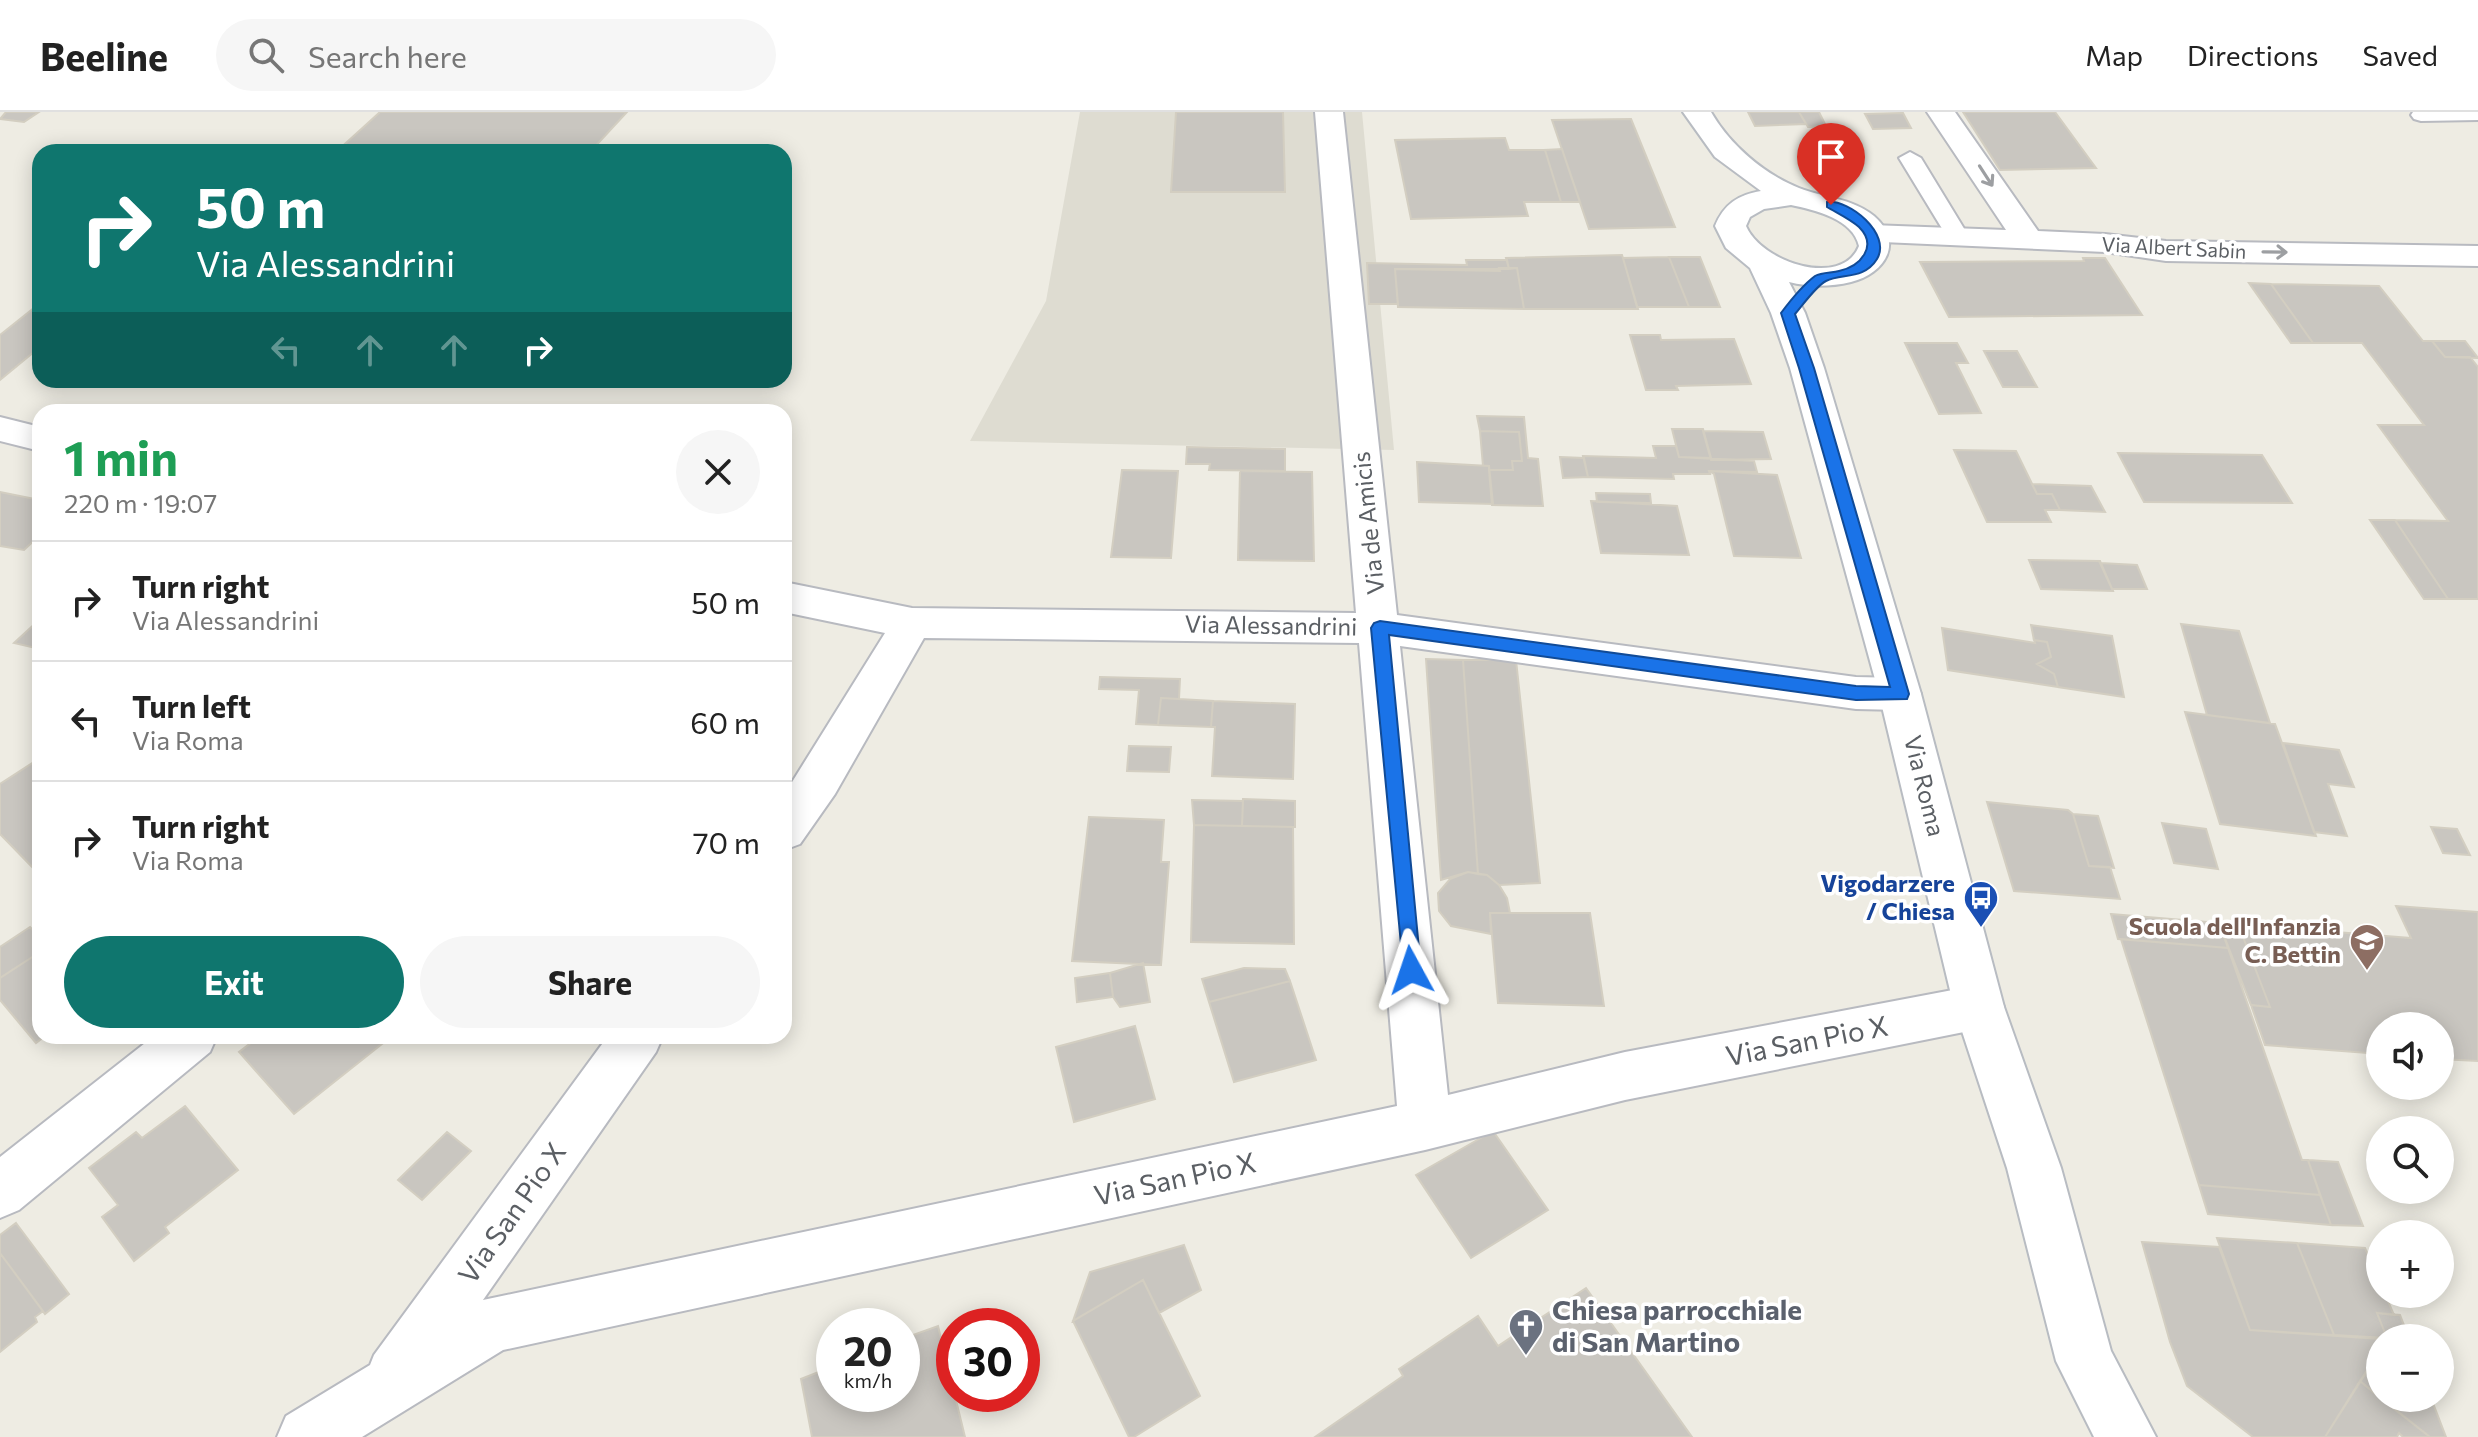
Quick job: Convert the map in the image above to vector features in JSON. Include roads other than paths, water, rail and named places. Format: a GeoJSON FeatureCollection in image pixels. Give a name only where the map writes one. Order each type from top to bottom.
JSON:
{"type":"FeatureCollection","features":[{"type":"Feature","properties":{"kind":"street","name":"Via de Amicis"},"geometry":{"type":"LineString","coordinates":[[1329,112],[1425,1125]]}},
{"type":"Feature","properties":{"kind":"street"},"geometry":{"type":"LineString","coordinates":[[1697,112],[1707,132],[1739,166],[1791,196]]}},
{"type":"Feature","properties":{"kind":"street"},"geometry":{"type":"LineString","coordinates":[[1941,112],[2029,241]]}},
{"type":"Feature","properties":{"kind":"street","name":"Via Roma"},"geometry":{"type":"LineString","coordinates":[[1739,166],[1745,205],[1734,215],[1730,228],[1734,242],[1746,255],[1765,266],[1783,273],[1821,278],[1851,272],[1871,259],[1875,247],[1871,234]]}},
{"type":"Feature","properties":{"kind":"street"},"geometry":{"type":"LineString","coordinates":[[1745,205],[1758,200],[1791,196],[1812,199],[1840,209],[1862,222],[1871,234]]}},
{"type":"Feature","properties":{"kind":"street","name":"Via Albert Sabin"},"geometry":{"type":"LineString","coordinates":[[1871,234],[1960,240],[2105,243],[2166,251],[2478,256]]}},
{"type":"Feature","properties":{"kind":"street","name":"Via Roma"},"geometry":{"type":"LineString","coordinates":[[1765,266],[1788,313],[1807,368],[1900,694],[1979,1007],[2034,1168],[2085,1361],[2126,1437]]}},
{"type":"Feature","properties":{"kind":"street"},"geometry":{"type":"LineString","coordinates":[[1788,313],[1821,278]]}},
{"type":"Feature","properties":{"kind":"street"},"geometry":{"type":"LineString","coordinates":[[0,429],[32,437]]}},
{"type":"Feature","properties":{"kind":"street","name":"Via Alessandrini"},"geometry":{"type":"LineString","coordinates":[[792,599],[912,623],[1380,628],[1856,693],[1900,694]]}},
{"type":"Feature","properties":{"kind":"street"},"geometry":{"type":"LineString","coordinates":[[792,820],[819,781],[912,623]]}},
{"type":"Feature","properties":{"kind":"street","name":"Via San Pio X"},"geometry":{"type":"LineString","coordinates":[[307,1437],[493,1324],[1425,1125],[1625,1076],[1979,1007]]}},
{"type":"Feature","properties":{"kind":"street"},"geometry":{"type":"LineString","coordinates":[[0,1191],[182,1044]]}},
{"type":"Feature","properties":{"kind":"street","name":"Via San Pio X"},"geometry":{"type":"LineString","coordinates":[[386,1390],[632,1044]]}},
{"type":"Feature","properties":{"kind":"lane"},"geometry":{"type":"LineString","coordinates":[[2421,115],[2478,114]]}},
{"type":"Feature","properties":{"kind":"lane"},"geometry":{"type":"LineString","coordinates":[[1910,158],[1960,240]]}},
{"type":"Feature","properties":{"kind":"place","name":"Vigodarzere / Chiesa"},"geometry":{"type":"Point","coordinates":[1981,929]}},
{"type":"Feature","properties":{"kind":"place","name":"Scuola dell'Infanzia C. Bettin"},"geometry":{"type":"Point","coordinates":[2367,972]}},
{"type":"Feature","properties":{"kind":"place","name":"Chiesa parrocchiale di San Martino"},"geometry":{"type":"Point","coordinates":[1526,1357]}}]}
